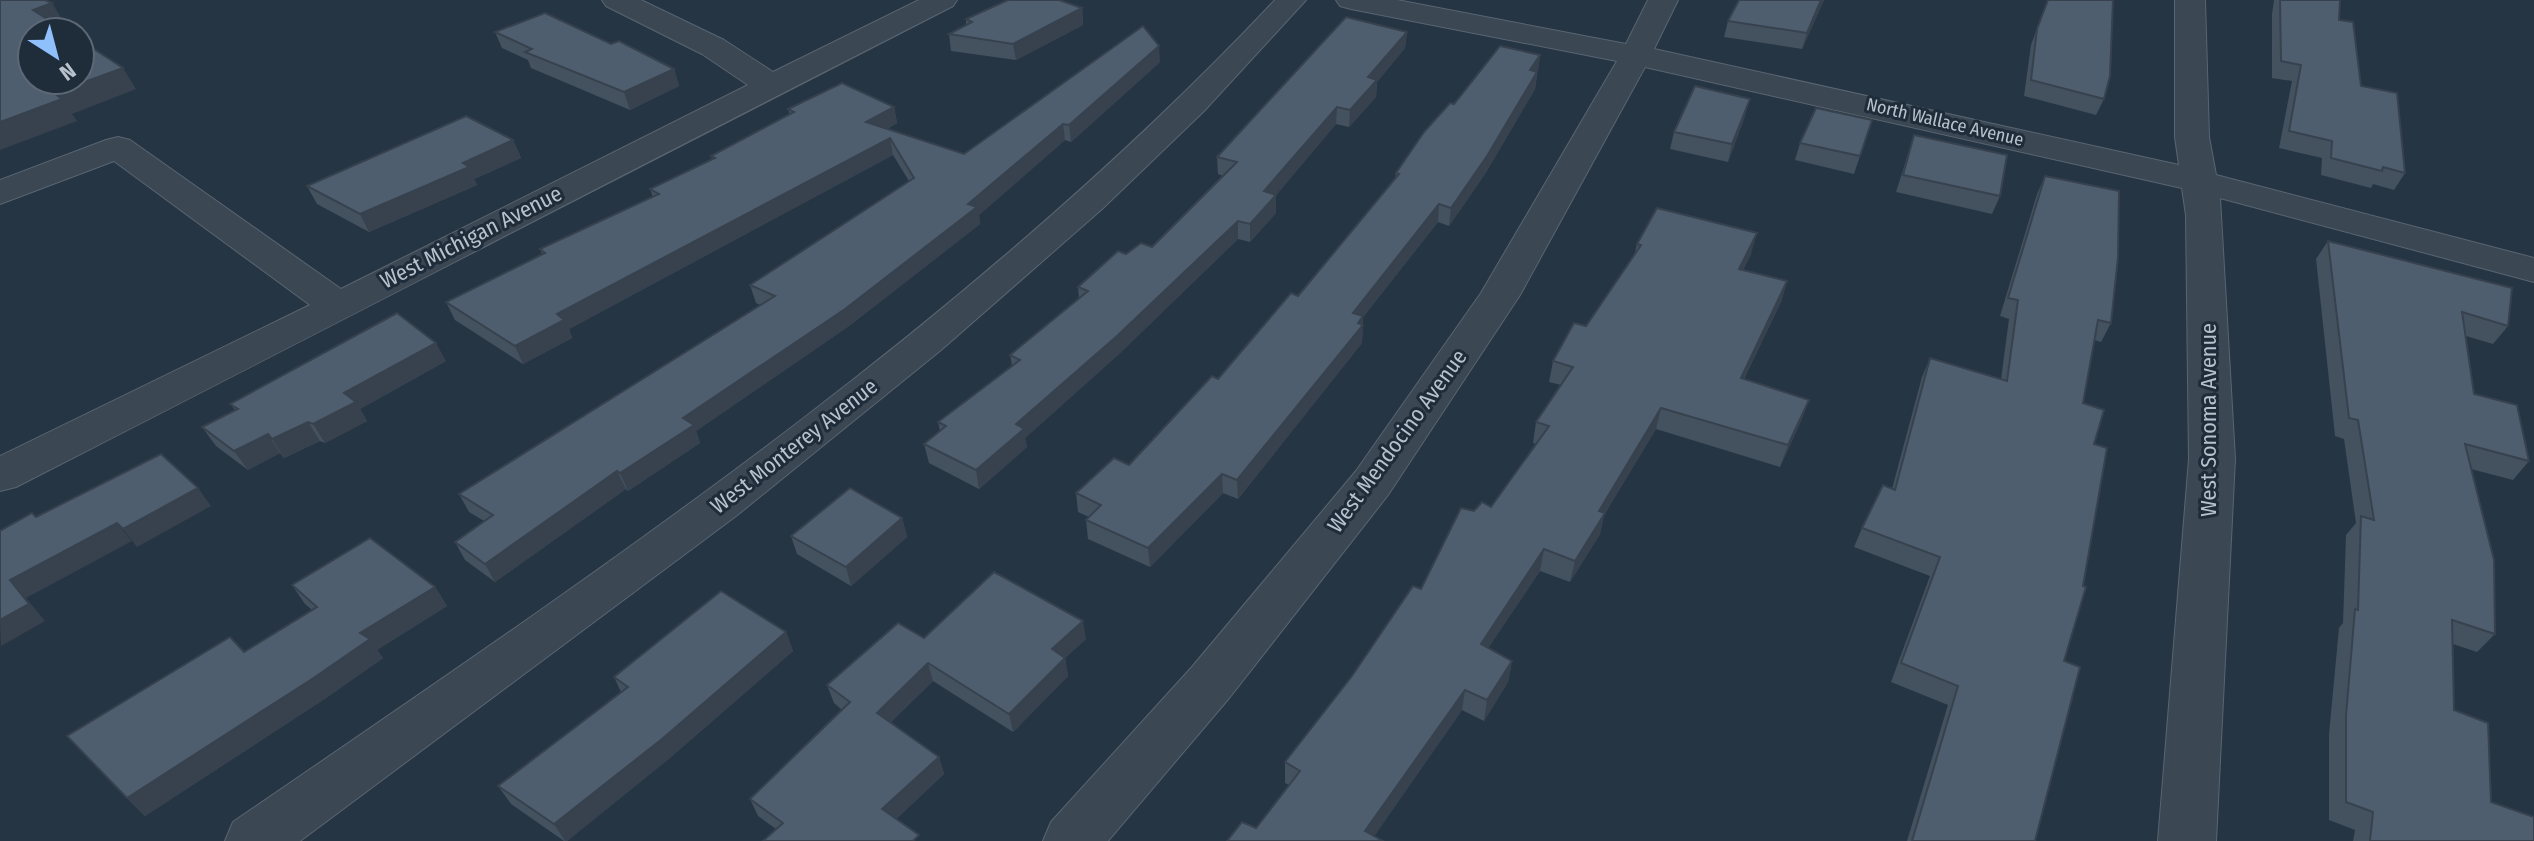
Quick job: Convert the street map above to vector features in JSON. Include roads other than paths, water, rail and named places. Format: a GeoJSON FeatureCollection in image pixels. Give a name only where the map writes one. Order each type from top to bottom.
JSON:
{"type":"FeatureCollection","features":[{"type":"Feature","properties":{"kind":"street"},"geometry":{"type":"LineString","coordinates":[[617,0],[713,47],[771,86]]}},
{"type":"Feature","properties":{"kind":"street","name":"West Michigan Avenue"},"geometry":{"type":"LineString","coordinates":[[0,475],[336,305],[462,245],[538,203],[942,0]]}},
{"type":"Feature","properties":{"kind":"street","name":"West Monterey Avenue"},"geometry":{"type":"LineString","coordinates":[[254,841],[740,491],[1004,278],[1172,127],[1291,0]]}},
{"type":"Feature","properties":{"kind":"street","name":"North Wallace Avenue"},"geometry":{"type":"LineString","coordinates":[[1351,0],[1636,55],[2198,181],[2534,270]]}},
{"type":"Feature","properties":{"kind":"street","name":"West Mendocino Avenue"},"geometry":{"type":"LineString","coordinates":[[1072,841],[1211,682],[1372,483],[1500,295],[1636,55],[1663,0]]}},
{"type":"Feature","properties":{"kind":"street","name":"West Sonoma Avenue"},"geometry":{"type":"LineString","coordinates":[[2187,841],[2212,459],[2205,215],[2192,137],[2190,0]]}},
{"type":"Feature","properties":{"kind":"street"},"geometry":{"type":"LineString","coordinates":[[0,193],[118,147],[336,305]]}}]}
